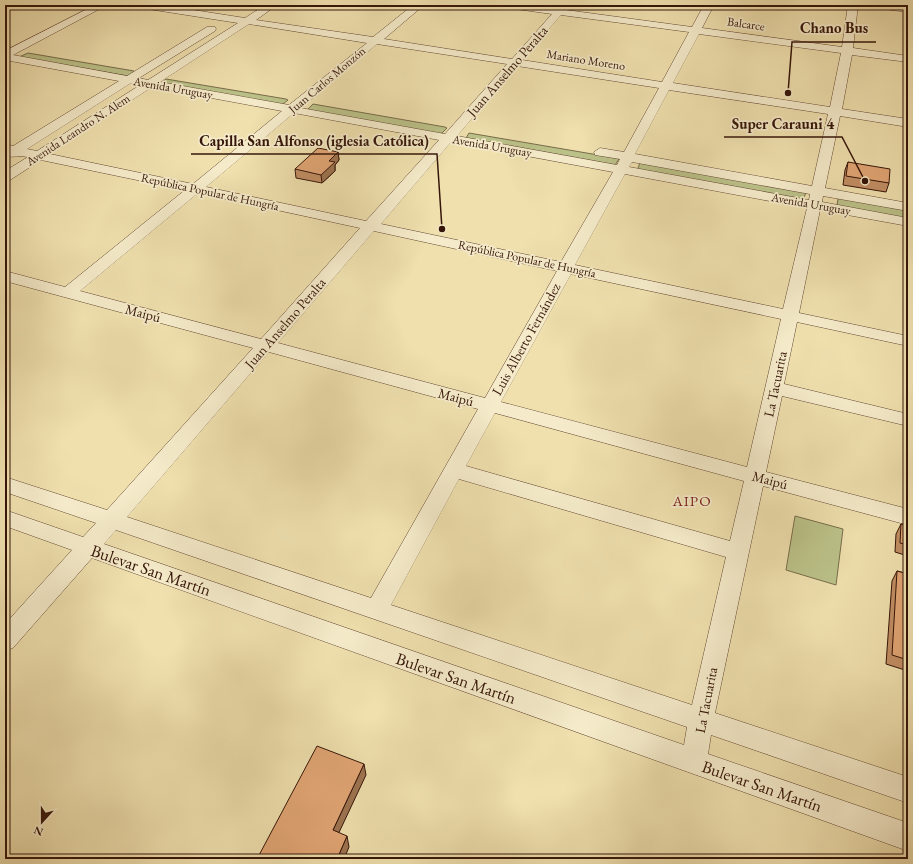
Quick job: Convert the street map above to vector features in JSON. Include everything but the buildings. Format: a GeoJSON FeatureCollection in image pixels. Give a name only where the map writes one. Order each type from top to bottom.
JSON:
{"type":"FeatureCollection","features":[{"type":"Feature","properties":{"kind":"street"},"geometry":{"type":"LineString","coordinates":[[5,56],[17,48],[102,5]]}},
{"type":"Feature","properties":{"kind":"street","name":"Mariano Moreno"},"geometry":{"type":"LineString","coordinates":[[142,5],[908,123]]}},
{"type":"Feature","properties":{"kind":"street","name":"Avenida Leandro N. Alem"},"geometry":{"type":"LineString","coordinates":[[5,177],[272,5]]}},
{"type":"Feature","properties":{"kind":"street","name":"Juan Carlos Monzón"},"geometry":{"type":"LineString","coordinates":[[68,293],[194,188],[292,110],[419,5]]}},
{"type":"Feature","properties":{"kind":"street","name":"Balcarce"},"geometry":{"type":"LineString","coordinates":[[509,5],[562,8],[696,31],[908,60]]}},
{"type":"Feature","properties":{"kind":"street","name":"Luis Alberto Fernández"},"geometry":{"type":"LineString","coordinates":[[376,610],[624,163],[709,5]]}},
{"type":"Feature","properties":{"kind":"street","name":"La Tacuarita"},"geometry":{"type":"LineString","coordinates":[[694,762],[701,720],[835,112],[847,51],[853,5]]}},
{"type":"Feature","properties":{"kind":"street"},"geometry":{"type":"LineString","coordinates":[[876,5],[908,9]]}},
{"type":"Feature","properties":{"kind":"street","name":"Avenida Leandro N. Alem"},"geometry":{"type":"LineString","coordinates":[[9,152],[129,80],[244,8]]}},
{"type":"Feature","properties":{"kind":"street","name":"Juan Anselmo Peralta"},"geometry":{"type":"LineString","coordinates":[[5,641],[562,8]]}},
{"type":"Feature","properties":{"kind":"street","name":"Avenida Uruguay"},"geometry":{"type":"LineString","coordinates":[[5,46],[381,113]]}},
{"type":"Feature","properties":{"kind":"street","name":"Avenida Uruguay"},"geometry":{"type":"LineString","coordinates":[[5,56],[292,110],[456,130],[815,198],[908,222]]}},
{"type":"Feature","properties":{"kind":"street","name":"Avenida Uruguay"},"geometry":{"type":"LineString","coordinates":[[589,150],[624,163]]}},
{"type":"Feature","properties":{"kind":"street","name":"República Popular de Hungría"},"geometry":{"type":"LineString","coordinates":[[9,152],[38,155],[908,341]]}},
{"type":"Feature","properties":{"kind":"street","name":"Avenida Uruguay"},"geometry":{"type":"LineString","coordinates":[[815,198],[908,207]]}},
{"type":"Feature","properties":{"kind":"street","name":"Maipú"},"geometry":{"type":"LineString","coordinates":[[5,276],[908,516]]}},
{"type":"Feature","properties":{"kind":"street"},"geometry":{"type":"LineString","coordinates":[[774,388],[908,420]]}},
{"type":"Feature","properties":{"kind":"street"},"geometry":{"type":"LineString","coordinates":[[454,470],[738,552]]}},
{"type":"Feature","properties":{"kind":"street"},"geometry":{"type":"LineString","coordinates":[[5,484],[908,790]]}},
{"type":"Feature","properties":{"kind":"street","name":"Bulevar San Martín"},"geometry":{"type":"LineString","coordinates":[[5,518],[908,837]]}},
{"type":"Feature","properties":{"kind":"green space"},"geometry":{"type":"Polygon","coordinates":[[[28,53],[135,72],[128,76],[19,57],[28,53]]]}},
{"type":"Feature","properties":{"kind":"green space"},"geometry":{"type":"Polygon","coordinates":[[[166,79],[288,100],[282,105],[161,83],[166,79]]]}},
{"type":"Feature","properties":{"kind":"green space"},"geometry":{"type":"Polygon","coordinates":[[[313,104],[447,128],[439,134],[309,110],[308,109],[313,104]]]}},
{"type":"Feature","properties":{"kind":"green space"},"geometry":{"type":"Polygon","coordinates":[[[469,133],[619,159],[615,165],[466,138],[469,133]]]}},
{"type":"Feature","properties":{"kind":"green space"},"geometry":{"type":"Polygon","coordinates":[[[640,163],[806,192],[804,198],[801,199],[640,170],[638,168],[640,163]]]}},
{"type":"Feature","properties":{"kind":"green space"},"geometry":{"type":"Polygon","coordinates":[[[840,198],[908,210],[908,219],[839,207],[837,205],[838,199],[840,198]]]}},
{"type":"Feature","properties":{"kind":"green space"},"geometry":{"type":"Polygon","coordinates":[[[795,516],[843,529],[836,585],[786,570],[795,516]]]}},
{"type":"Feature","properties":{"kind":"place","name":"Chano Bus"},"geometry":{"type":"Point","coordinates":[788,93]}},
{"type":"Feature","properties":{"kind":"place","name":"Super Carauni 4"},"geometry":{"type":"Point","coordinates":[865,181]}},
{"type":"Feature","properties":{"kind":"place","name":"Capilla San Alfonso (iglesia Católica)"},"geometry":{"type":"Point","coordinates":[442,229]}},
{"type":"Feature","properties":{"kind":"district","name":"AIPO"},"geometry":{"type":"Point","coordinates":[692,500]}}]}
